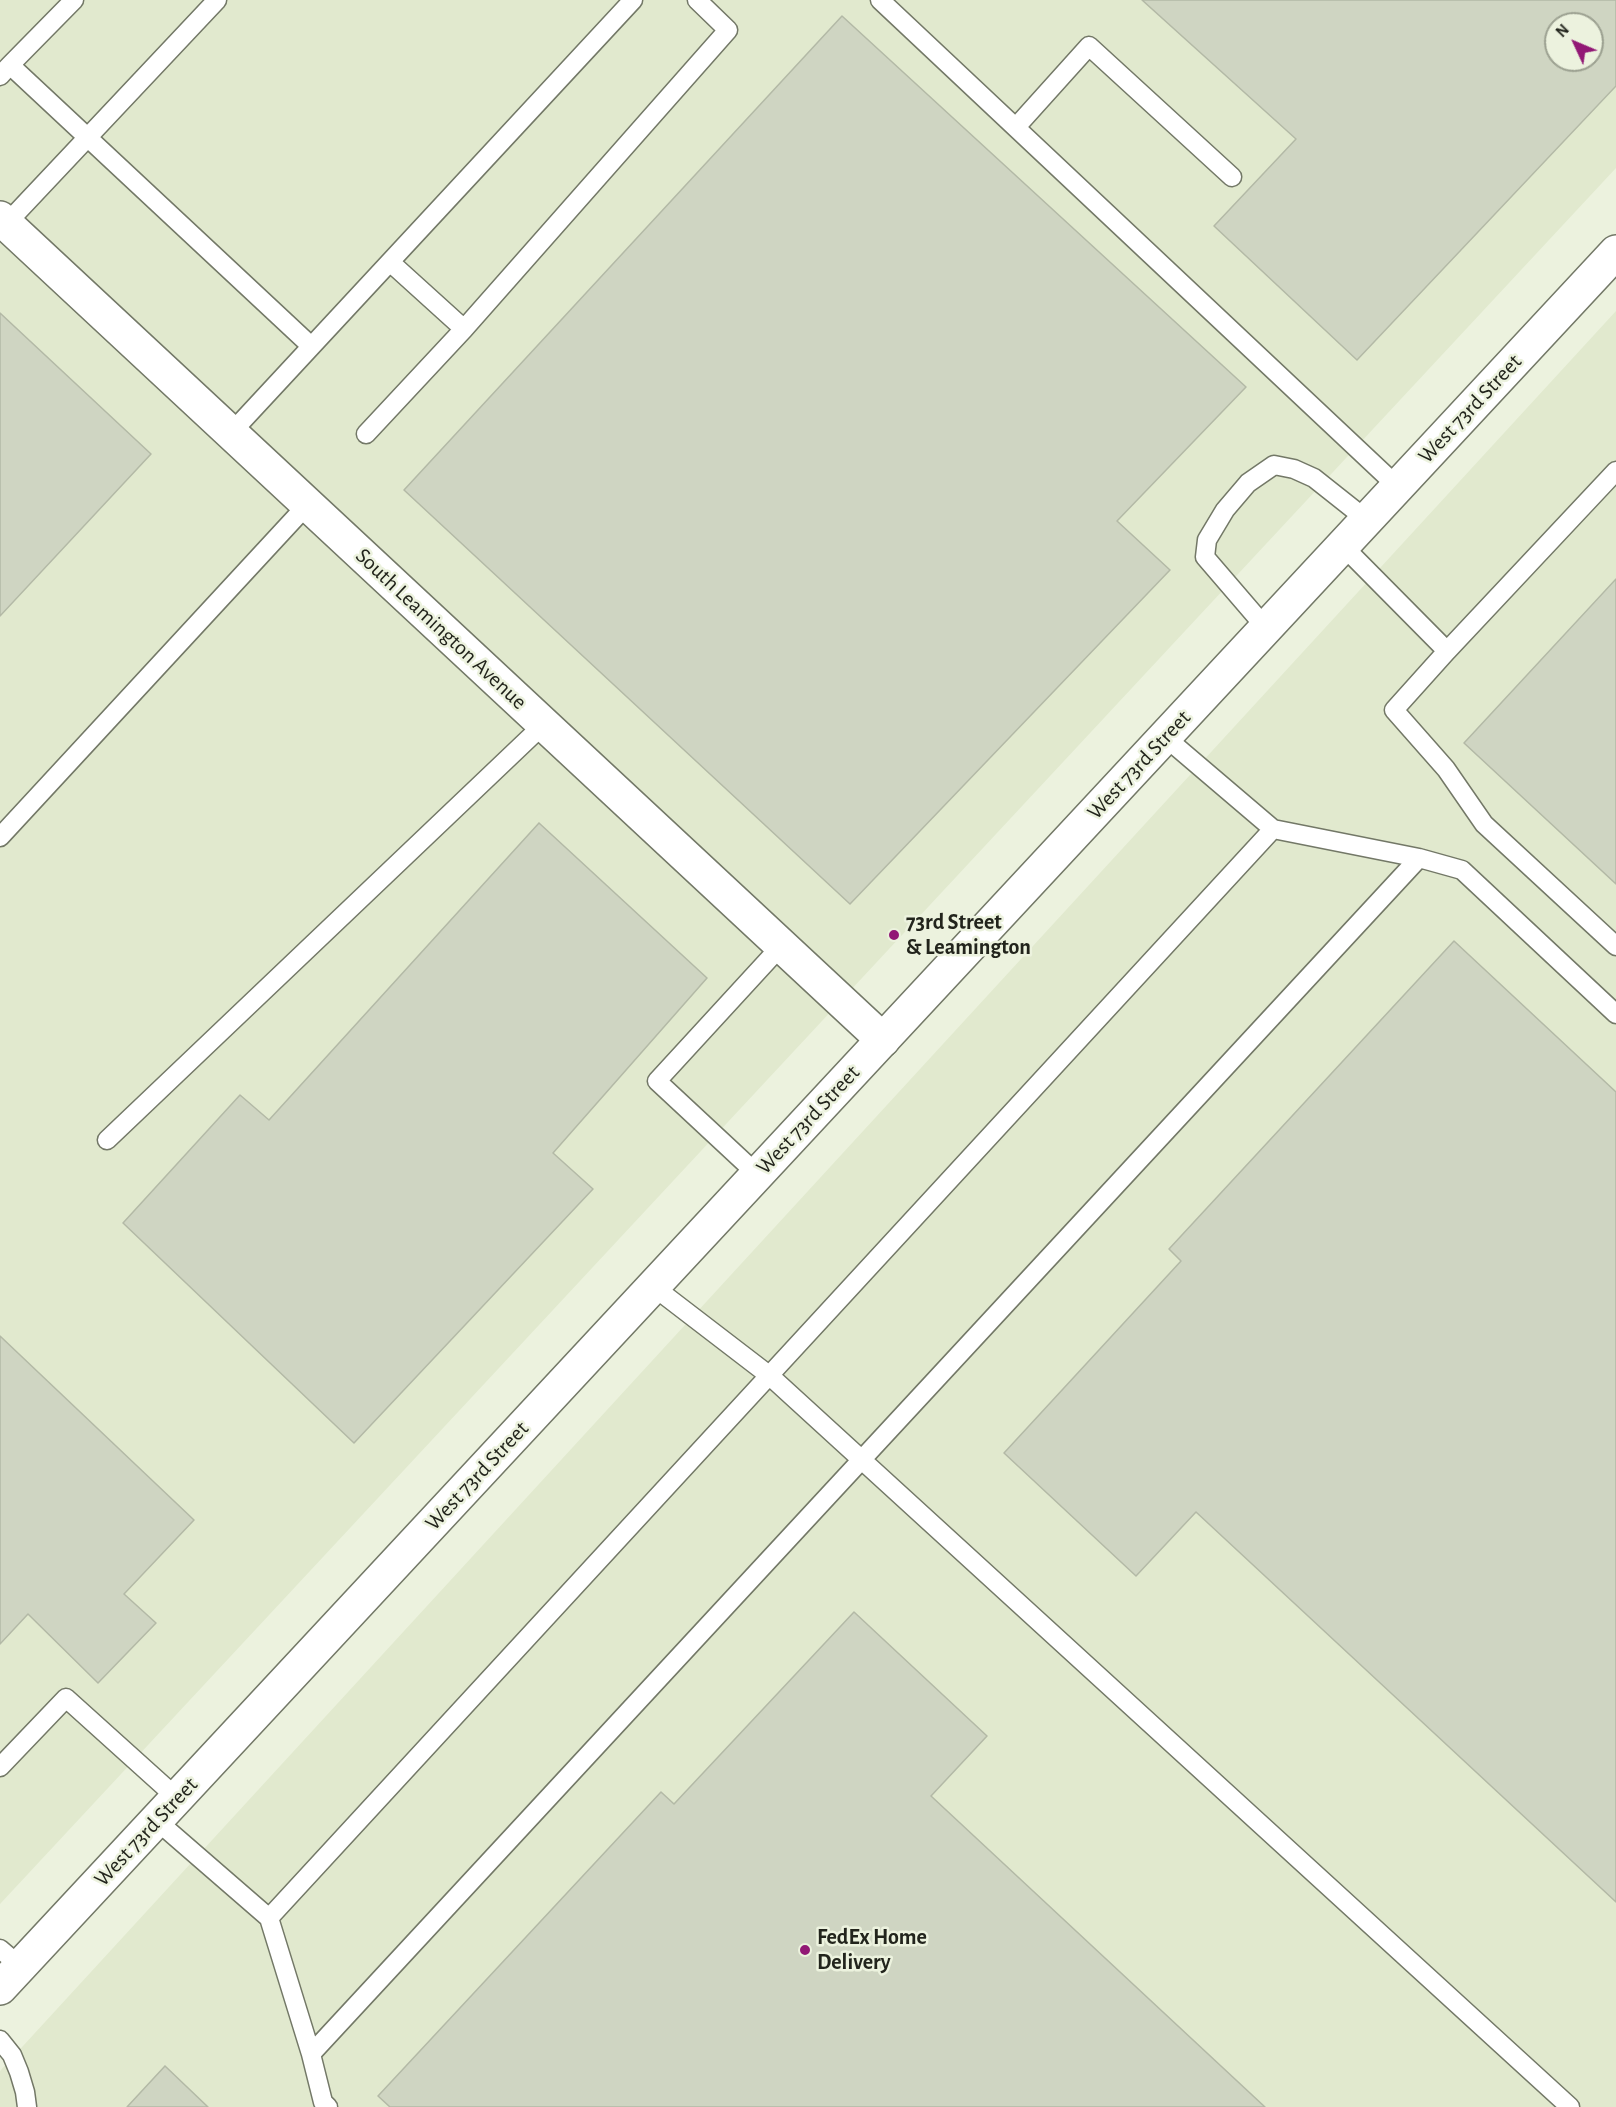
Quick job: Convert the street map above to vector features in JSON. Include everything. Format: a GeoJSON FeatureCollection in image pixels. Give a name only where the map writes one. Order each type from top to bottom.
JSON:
{"type":"FeatureCollection","features":[{"type":"Feature","properties":{"kind":"street","name":"South Leamington Avenue"},"geometry":{"type":"LineString","coordinates":[[3,221],[883,1040]]}},
{"type":"Feature","properties":{"kind":"street","name":"West 73rd Street"},"geometry":{"type":"LineString","coordinates":[[7,1968],[167,1809],[1616,252]]}},
{"type":"Feature","properties":{"kind":"lane"},"geometry":{"type":"LineString","coordinates":[[74,0],[5,71],[87,137],[311,346]]}},
{"type":"Feature","properties":{"kind":"lane"},"geometry":{"type":"LineString","coordinates":[[3,221],[87,137],[217,0]]}},
{"type":"Feature","properties":{"kind":"lane"},"geometry":{"type":"LineString","coordinates":[[231,433],[633,0]]}},
{"type":"Feature","properties":{"kind":"lane"},"geometry":{"type":"LineString","coordinates":[[366,434],[464,329],[728,30],[697,0]]}},
{"type":"Feature","properties":{"kind":"lane"},"geometry":{"type":"LineString","coordinates":[[880,0],[1017,126],[1398,487]]}},
{"type":"Feature","properties":{"kind":"lane"},"geometry":{"type":"LineString","coordinates":[[1017,126],[1089,46],[1232,177]]}},
{"type":"Feature","properties":{"kind":"lane"},"geometry":{"type":"LineString","coordinates":[[390,262],[464,329]]}},
{"type":"Feature","properties":{"kind":"lane"},"geometry":{"type":"LineString","coordinates":[[1266,628],[1205,557],[1207,540],[1225,510],[1248,483],[1274,465],[1294,469],[1314,478],[1367,520]]}},
{"type":"Feature","properties":{"kind":"lane"},"geometry":{"type":"LineString","coordinates":[[1616,471],[1394,710],[1446,769],[1484,824],[1616,946]]}},
{"type":"Feature","properties":{"kind":"lane"},"geometry":{"type":"LineString","coordinates":[[0,837],[307,505]]}},
{"type":"Feature","properties":{"kind":"lane"},"geometry":{"type":"LineString","coordinates":[[1343,546],[1447,651]]}},
{"type":"Feature","properties":{"kind":"lane"},"geometry":{"type":"LineString","coordinates":[[107,1140],[543,725]]}},
{"type":"Feature","properties":{"kind":"lane"},"geometry":{"type":"LineString","coordinates":[[1165,737],[1273,829],[1419,858],[1462,870],[1616,1014]]}},
{"type":"Feature","properties":{"kind":"lane"},"geometry":{"type":"LineString","coordinates":[[269,1918],[1273,829]]}},
{"type":"Feature","properties":{"kind":"lane"},"geometry":{"type":"LineString","coordinates":[[311,2054],[1419,858]]}},
{"type":"Feature","properties":{"kind":"lane"},"geometry":{"type":"LineString","coordinates":[[758,1175],[657,1082],[781,945]]}},
{"type":"Feature","properties":{"kind":"lane"},"geometry":{"type":"LineString","coordinates":[[654,1287],[770,1376],[1570,2107]]}},
{"type":"Feature","properties":{"kind":"lane"},"geometry":{"type":"LineString","coordinates":[[0,1767],[66,1698],[269,1918],[311,2054],[323,2102],[328,2107]]}},
{"type":"Feature","properties":{"kind":"lane"},"geometry":{"type":"LineString","coordinates":[[0,2040],[12,2055],[19,2072],[27,2107]]}},
{"type":"Feature","properties":{"kind":"shaded area"},"geometry":{"type":"Polygon","coordinates":[[[0,0],[1616,0],[1616,168],[0,1904],[0,0]]]}},
{"type":"Feature","properties":{"kind":"shaded area"},"geometry":{"type":"Polygon","coordinates":[[[1616,311],[1616,2107],[0,2107],[0,2071],[1616,311]]]}},
{"type":"Feature","properties":{"kind":"building"},"geometry":{"type":"Polygon","coordinates":[[[1142,0],[1616,0],[1616,86],[1357,360],[1214,226],[1296,139],[1142,0]]]}},
{"type":"Feature","properties":{"kind":"building"},"geometry":{"type":"Polygon","coordinates":[[[842,16],[1246,387],[1117,521],[1170,570],[850,904],[404,490],[842,16]]]}},
{"type":"Feature","properties":{"kind":"building"},"geometry":{"type":"Polygon","coordinates":[[[0,313],[151,454],[0,616],[0,313]]]}},
{"type":"Feature","properties":{"kind":"building"},"geometry":{"type":"Polygon","coordinates":[[[1616,579],[1616,884],[1464,743],[1616,579]]]}},
{"type":"Feature","properties":{"kind":"building"},"geometry":{"type":"Polygon","coordinates":[[[539,823],[707,978],[553,1153],[593,1189],[354,1443],[123,1223],[240,1095],[269,1120],[539,823]]]}},
{"type":"Feature","properties":{"kind":"building"},"geometry":{"type":"Polygon","coordinates":[[[1454,941],[1616,1092],[1616,1902],[1196,1512],[1136,1576],[1004,1453],[1181,1261],[1169,1249],[1454,941]]]}},
{"type":"Feature","properties":{"kind":"building"},"geometry":{"type":"Polygon","coordinates":[[[0,1336],[194,1520],[124,1594],[156,1623],[98,1683],[28,1614],[0,1644],[0,1336]]]}},
{"type":"Feature","properties":{"kind":"building","name":"FedEx Home Delivery"},"geometry":{"type":"Polygon","coordinates":[[[854,1612],[987,1736],[931,1796],[1265,2107],[390,2107],[378,2096],[661,1792],[674,1804],[854,1612]]]}},
{"type":"Feature","properties":{"kind":"building"},"geometry":{"type":"Polygon","coordinates":[[[165,2066],[208,2107],[127,2107],[165,2066]]]}},
{"type":"Feature","properties":{"kind":"place","name":"73rd Street & Leamington"},"geometry":{"type":"Point","coordinates":[894,935]}},
{"type":"Feature","properties":{"kind":"place","name":"FedEx Home Delivery"},"geometry":{"type":"Point","coordinates":[805,1950]}}]}
